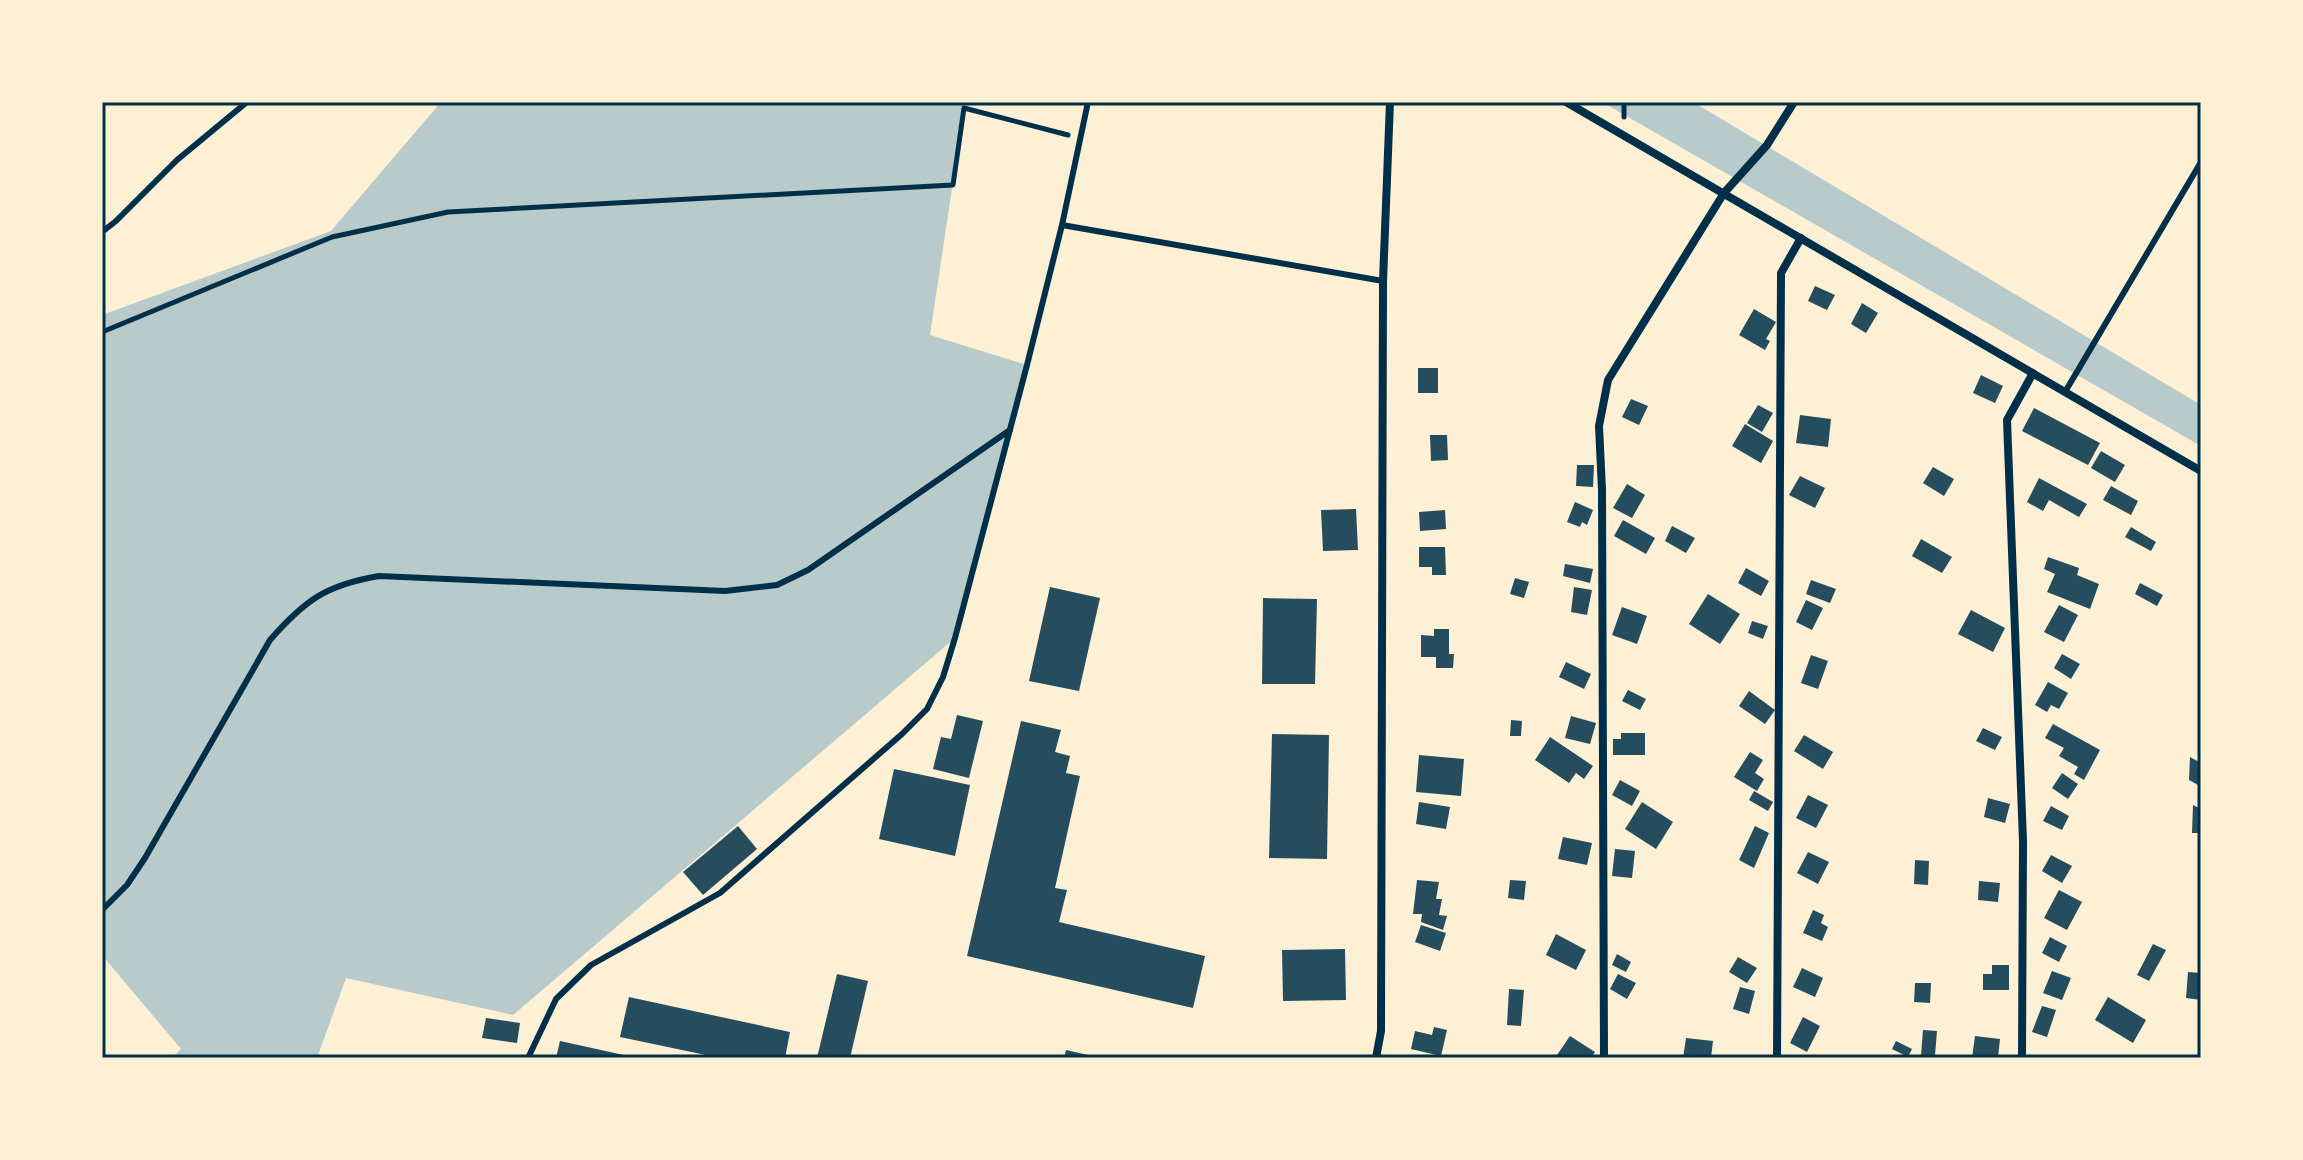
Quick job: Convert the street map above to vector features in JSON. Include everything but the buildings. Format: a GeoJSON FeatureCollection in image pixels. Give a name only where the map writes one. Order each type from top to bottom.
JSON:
{"type":"FeatureCollection","features":[{"type":"Feature","properties":{"kind":"street"},"geometry":{"type":"LineString","coordinates":[[1376,1058],[1381,1031],[1383,281],[1390,102]]}},
{"type":"Feature","properties":{"kind":"street"},"geometry":{"type":"LineString","coordinates":[[1566,102],[2201,471]]}},
{"type":"Feature","properties":{"kind":"street"},"geometry":{"type":"LineString","coordinates":[[1604,1058],[1602,490],[1599,426],[1608,380],[1724,193],[1767,145],[1794,102]]}},
{"type":"Feature","properties":{"kind":"street"},"geometry":{"type":"LineString","coordinates":[[1777,1058],[1781,273],[1801,238]]}},
{"type":"Feature","properties":{"kind":"street"},"geometry":{"type":"LineString","coordinates":[[2022,1058],[2023,841],[2007,420],[2033,373]]}},
{"type":"Feature","properties":{"kind":"lane"},"geometry":{"type":"LineString","coordinates":[[102,232],[177,160],[247,102]]}},
{"type":"Feature","properties":{"kind":"lane"},"geometry":{"type":"LineString","coordinates":[[528,1058],[556,999],[591,965],[720,893],[927,709],[943,677],[955,638],[1062,225],[1088,102]]}},
{"type":"Feature","properties":{"kind":"lane"},"geometry":{"type":"LineString","coordinates":[[2065,392],[2201,162]]}},
{"type":"Feature","properties":{"kind":"lane"},"geometry":{"type":"LineString","coordinates":[[1062,225],[1383,281]]}},
{"type":"Feature","properties":{"kind":"lane"},"geometry":{"type":"LineString","coordinates":[[102,910],[127,885],[145,858],[270,640],[295,611],[323,593],[352,581],[379,576],[725,591],[777,585],[808,570],[1010,430]]}},
{"type":"Feature","properties":{"kind":"path"},"geometry":{"type":"LineString","coordinates":[[102,332],[332,237],[448,212],[953,185],[964,108],[1080,138]]}},
{"type":"Feature","properties":{"kind":"shaded area"},"geometry":{"type":"Polygon","coordinates":[[[441,102],[965,102],[930,335],[1027,365],[955,638],[513,1015],[346,978],[317,1058],[172,1058],[181,1049],[102,955],[102,315],[331,231],[441,102]]]}},
{"type":"Feature","properties":{"kind":"shaded area"},"geometry":{"type":"Polygon","coordinates":[[[1602,102],[1693,102],[2201,405],[2201,446],[1602,102]]]}}]}
